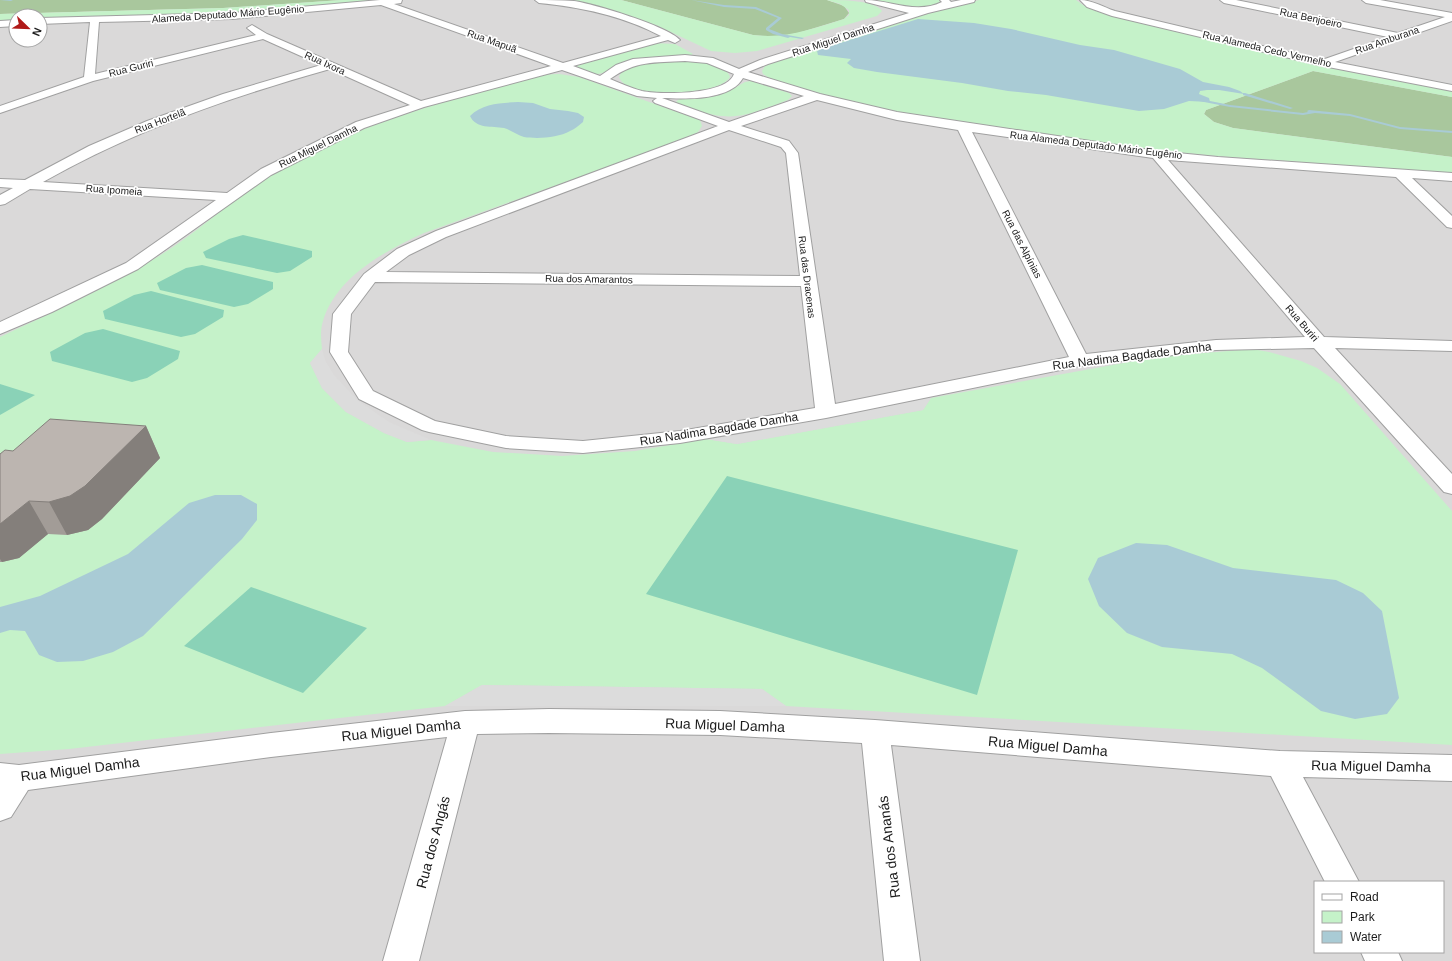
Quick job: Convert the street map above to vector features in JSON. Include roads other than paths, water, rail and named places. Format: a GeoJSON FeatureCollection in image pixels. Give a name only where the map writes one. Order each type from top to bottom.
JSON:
{"type":"FeatureCollection","features":[{"type":"Feature","properties":{"kind":"street","name":"Alameda Deputado Mário Eugênio"},"geometry":{"type":"LineString","coordinates":[[48,21],[232,16],[410,0]]}},
{"type":"Feature","properties":{"kind":"street"},"geometry":{"type":"LineString","coordinates":[[539,0],[576,4],[647,25],[709,60]]}},
{"type":"Feature","properties":{"kind":"street"},"geometry":{"type":"LineString","coordinates":[[869,0],[892,7],[927,10],[942,4],[972,0]]}},
{"type":"Feature","properties":{"kind":"street","name":"Rua Alameda Cedo Vermelho"},"geometry":{"type":"LineString","coordinates":[[1084,0],[1090,5],[1112,12],[1322,63],[1452,88]]}},
{"type":"Feature","properties":{"kind":"street","name":"Rua Benjoeiro"},"geometry":{"type":"LineString","coordinates":[[1224,0],[1397,36]]}},
{"type":"Feature","properties":{"kind":"street"},"geometry":{"type":"LineString","coordinates":[[1366,0],[1452,17]]}},
{"type":"Feature","properties":{"kind":"street","name":"Rua Mapuã"},"geometry":{"type":"LineString","coordinates":[[383,3],[641,94]]}},
{"type":"Feature","properties":{"kind":"street","name":"Rua Miguel Damha"},"geometry":{"type":"LineString","coordinates":[[780,46],[877,20],[885,16],[892,7]]}},
{"type":"Feature","properties":{"kind":"street","name":"Rua Miguel Damha"},"geometry":{"type":"LineString","coordinates":[[742,74],[764,62],[927,10]]}},
{"type":"Feature","properties":{"kind":"street","name":"Rua Ixora"},"geometry":{"type":"LineString","coordinates":[[232,16],[264,36],[420,105]]}},
{"type":"Feature","properties":{"kind":"street","name":"Rua Amburana"},"geometry":{"type":"LineString","coordinates":[[1322,63],[1452,17]]}},
{"type":"Feature","properties":{"kind":"street"},"geometry":{"type":"LineString","coordinates":[[89,79],[95,20]]}},
{"type":"Feature","properties":{"kind":"street","name":"Rua Guriri"},"geometry":{"type":"LineString","coordinates":[[0,110],[48,92],[89,79],[264,36]]}},
{"type":"Feature","properties":{"kind":"street","name":"Rua Miguel Damha"},"geometry":{"type":"LineString","coordinates":[[0,329],[132,266],[228,197],[266,172],[314,146],[360,125],[420,105],[669,37]]}},
{"type":"Feature","properties":{"kind":"street"},"geometry":{"type":"LineString","coordinates":[[602,80],[620,67],[638,61],[685,58],[709,60],[729,58]]}},
{"type":"Feature","properties":{"kind":"street","name":"Rua Alameda Deputado Mário Eugênio"},"geometry":{"type":"LineString","coordinates":[[709,60],[742,74],[816,96],[897,116],[963,127],[1157,155],[1452,177]]}},
{"type":"Feature","properties":{"kind":"street","name":"Rua Hortelã"},"geometry":{"type":"LineString","coordinates":[[0,201],[68,162],[126,134],[240,92],[330,66]]}},
{"type":"Feature","properties":{"kind":"street"},"geometry":{"type":"LineString","coordinates":[[641,94],[674,96],[700,94],[726,88],[737,80],[742,74]]}},
{"type":"Feature","properties":{"kind":"street"},"geometry":{"type":"LineString","coordinates":[[8,96],[48,92]]}},
{"type":"Feature","properties":{"kind":"street"},"geometry":{"type":"LineString","coordinates":[[641,94],[729,126]]}},
{"type":"Feature","properties":{"kind":"street","name":"Rua Nadima Bagdade Damha"},"geometry":{"type":"LineString","coordinates":[[816,96],[729,126],[441,234],[404,252],[370,277],[342,314],[339,352],[366,395],[429,426],[506,442],[583,447],[680,437],[826,412],[1080,360],[1216,345],[1319,342],[1452,346]]}},
{"type":"Feature","properties":{"kind":"street","name":"Rua das Dracenas"},"geometry":{"type":"LineString","coordinates":[[729,126],[785,144],[792,154],[807,281],[826,412]]}},
{"type":"Feature","properties":{"kind":"street","name":"Rua das Alpínias"},"geometry":{"type":"LineString","coordinates":[[963,127],[1080,360]]}},
{"type":"Feature","properties":{"kind":"street","name":"Rua Buriri"},"geometry":{"type":"LineString","coordinates":[[1157,155],[1319,342],[1452,487]]}},
{"type":"Feature","properties":{"kind":"street"},"geometry":{"type":"LineString","coordinates":[[1400,174],[1452,224]]}},
{"type":"Feature","properties":{"kind":"street","name":"Rua Ipomeia"},"geometry":{"type":"LineString","coordinates":[[0,183],[228,197]]}},
{"type":"Feature","properties":{"kind":"street","name":"Rua dos Amarantos"},"geometry":{"type":"LineString","coordinates":[[370,277],[807,281]]}},
{"type":"Feature","properties":{"kind":"street","name":"Rua Miguel Damha"},"geometry":{"type":"LineString","coordinates":[[9,777],[465,722],[549,720],[720,723],[875,732],[1280,764],[1452,768]]}},
{"type":"Feature","properties":{"kind":"street","name":"Rua dos Angás"},"geometry":{"type":"LineString","coordinates":[[401,961],[465,722]]}},
{"type":"Feature","properties":{"kind":"street","name":"Rua dos Ananás"},"geometry":{"type":"LineString","coordinates":[[875,732],[902,961]]}},
{"type":"Feature","properties":{"kind":"street"},"geometry":{"type":"LineString","coordinates":[[1280,764],[1341,881]]}},
{"type":"Feature","properties":{"kind":"street"},"geometry":{"type":"LineString","coordinates":[[0,807],[9,777]]}},
{"type":"Feature","properties":{"kind":"water"},"geometry":{"type":"Polygon","coordinates":[[[918,19],[974,23],[1011,29],[1080,45],[1114,50],[1180,69],[1203,82],[1229,87],[1244,94],[1219,90],[1200,91],[1199,94],[1209,98],[1210,102],[1189,101],[1164,109],[1139,111],[1046,95],[1008,91],[854,68],[847,63],[851,59],[818,55],[817,51],[824,48],[918,19]]]}},
{"type":"Feature","properties":{"kind":"water"},"geometry":{"type":"Polygon","coordinates":[[[499,103],[533,103],[550,109],[578,113],[584,117],[583,122],[572,130],[560,135],[529,138],[504,128],[480,125],[470,116],[486,106],[499,103]]]}},
{"type":"Feature","properties":{"kind":"water"},"geometry":{"type":"Polygon","coordinates":[[[215,495],[241,495],[257,504],[257,520],[242,539],[143,636],[113,652],[83,661],[57,662],[39,655],[25,631],[10,630],[0,633],[0,607],[40,596],[128,554],[189,503],[215,495]]]}},
{"type":"Feature","properties":{"kind":"water"},"geometry":{"type":"Polygon","coordinates":[[[1136,543],[1167,545],[1233,568],[1336,580],[1363,593],[1382,611],[1399,698],[1387,714],[1355,719],[1321,711],[1262,668],[1232,654],[1162,647],[1127,633],[1099,606],[1088,579],[1098,558],[1136,543]]]}},
{"type":"Feature","properties":{"kind":"waterway"},"geometry":{"type":"LineString","coordinates":[[0,0],[11,0]]}},
{"type":"Feature","properties":{"kind":"waterway"},"geometry":{"type":"LineString","coordinates":[[693,0],[724,6],[756,8],[780,18],[767,29],[774,33],[788,37]]}},
{"type":"Feature","properties":{"kind":"waterway"},"geometry":{"type":"LineString","coordinates":[[783,35],[802,38]]}},
{"type":"Feature","properties":{"kind":"waterway"},"geometry":{"type":"LineString","coordinates":[[1244,94],[1291,108]]}},
{"type":"Feature","properties":{"kind":"waterway"},"geometry":{"type":"LineString","coordinates":[[1200,100],[1230,106],[1303,114],[1314,112]]}},
{"type":"Feature","properties":{"kind":"waterway"},"geometry":{"type":"LineString","coordinates":[[1309,111],[1350,115],[1400,128],[1452,132]]}}]}
